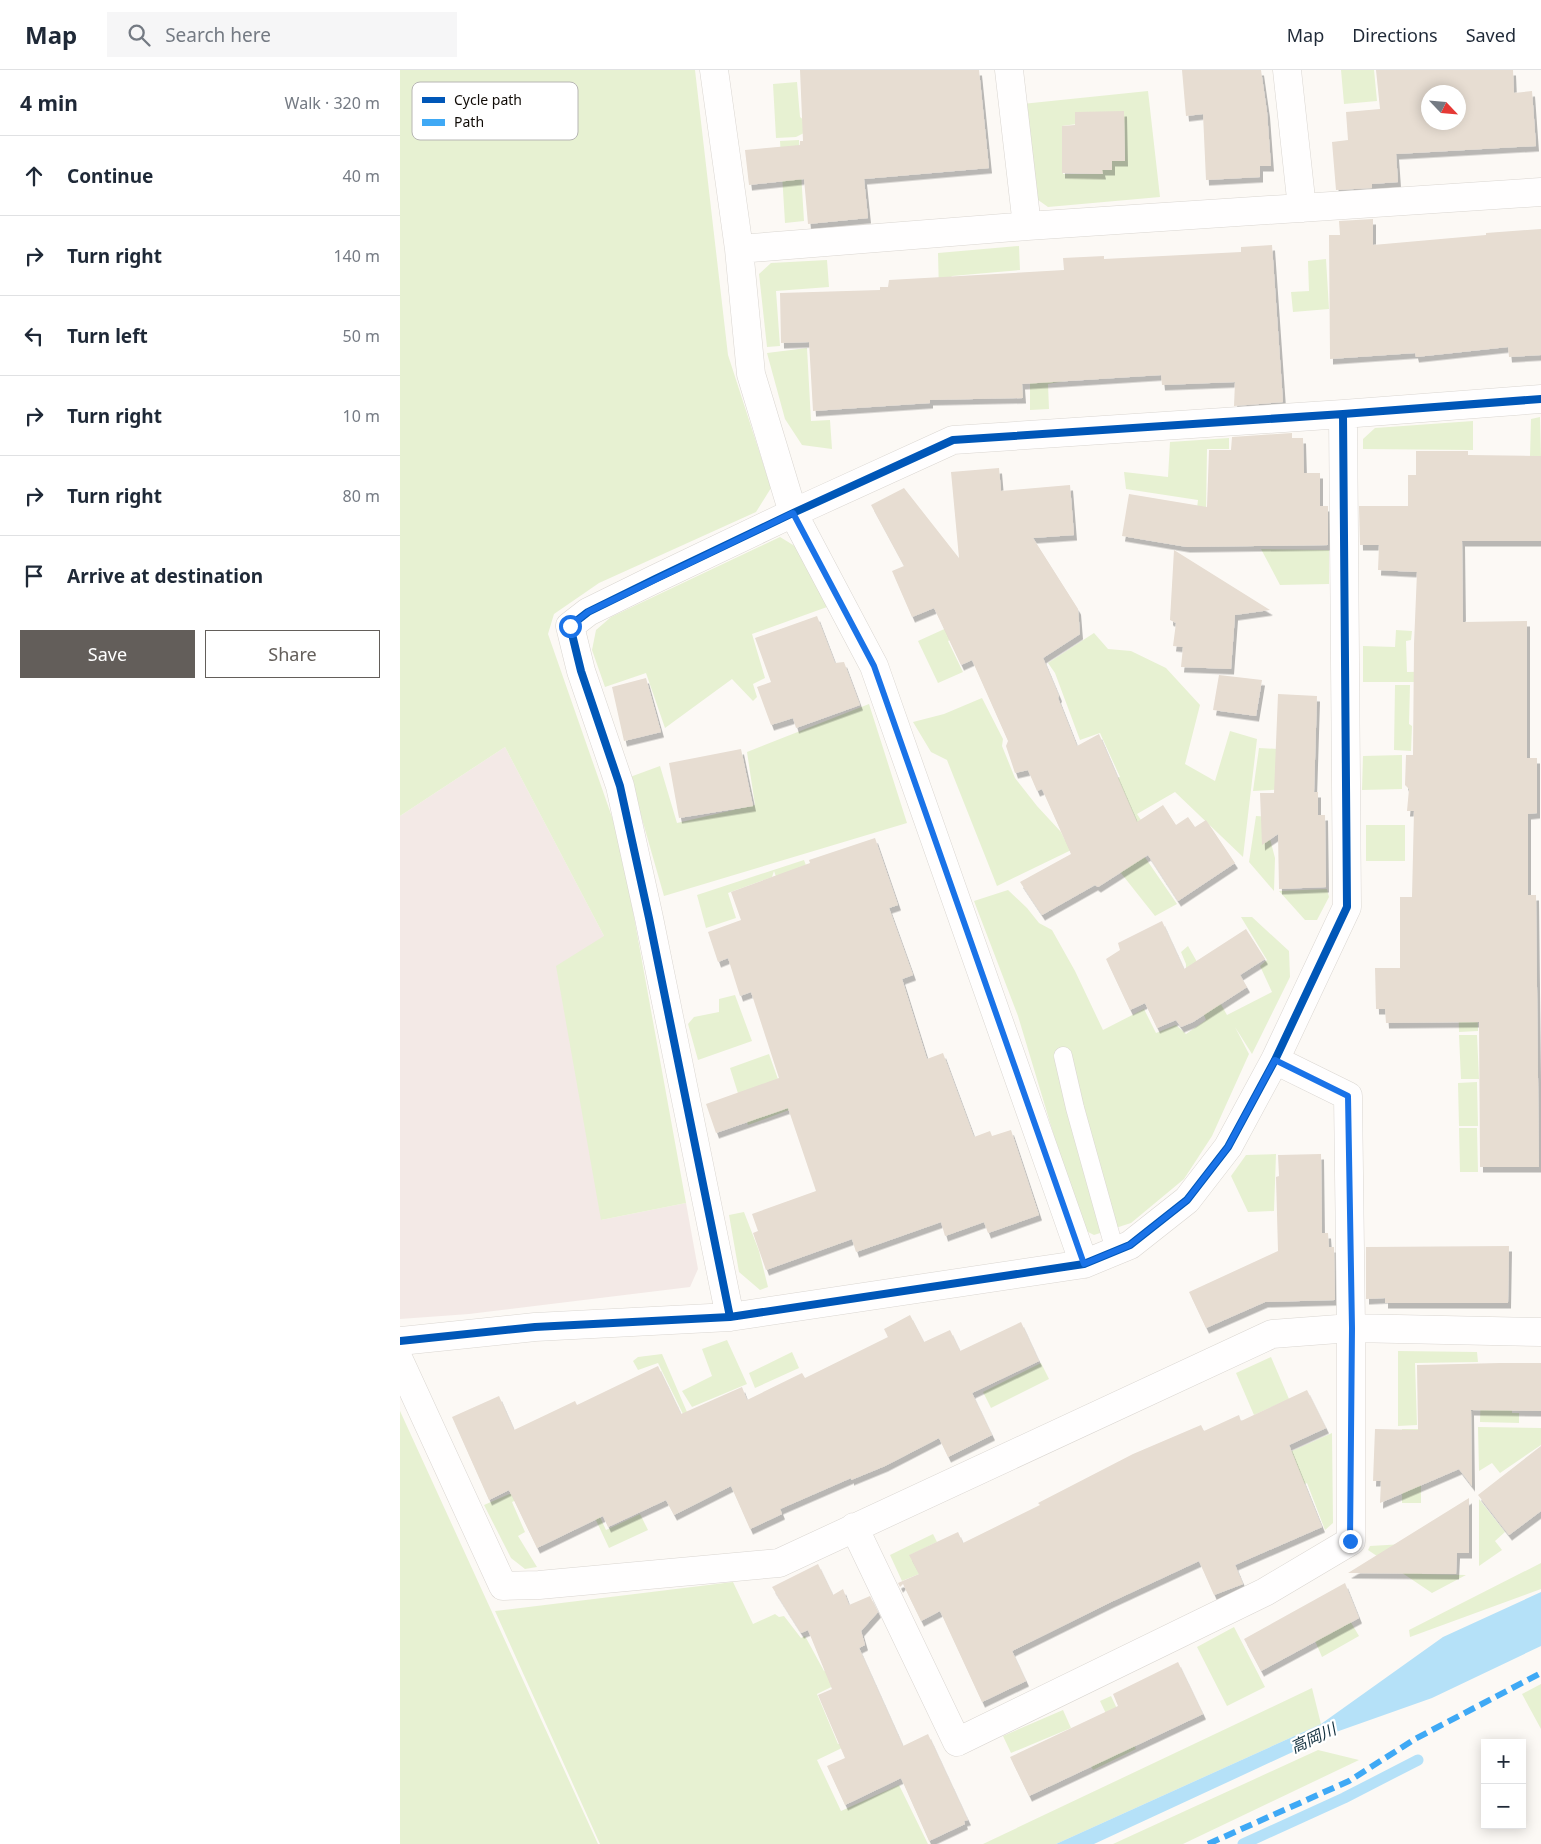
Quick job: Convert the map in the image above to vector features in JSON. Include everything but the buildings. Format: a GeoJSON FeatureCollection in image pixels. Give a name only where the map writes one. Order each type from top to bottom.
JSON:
{"type":"FeatureCollection","features":[{"type":"Feature","properties":{"kind":"street"},"geometry":{"type":"LineString","coordinates":[[714,70],[740,249],[751,374],[793,513],[874,666],[1084,1264]]}},
{"type":"Feature","properties":{"kind":"street"},"geometry":{"type":"LineString","coordinates":[[1009,70],[1027,226]]}},
{"type":"Feature","properties":{"kind":"street"},"geometry":{"type":"LineString","coordinates":[[1287,70],[1302,208]]}},
{"type":"Feature","properties":{"kind":"street"},"geometry":{"type":"LineString","coordinates":[[740,249],[1027,226],[1541,192]]}},
{"type":"Feature","properties":{"kind":"street"},"geometry":{"type":"LineString","coordinates":[[730,1317],[649,918],[620,786],[581,671],[570,626],[588,612],[793,513],[953,440],[1342,414],[1541,398]]}},
{"type":"Feature","properties":{"kind":"street"},"geometry":{"type":"LineString","coordinates":[[400,1341],[535,1327],[730,1317],[1084,1264],[1130,1245],[1187,1200],[1228,1147],[1275,1060],[1347,906],[1342,414]]}},
{"type":"Feature","properties":{"kind":"street"},"geometry":{"type":"LineString","coordinates":[[854,1528],[957,1742],[1265,1592],[1350,1541],[1352,1328],[1348,1096],[1275,1060]]}},
{"type":"Feature","properties":{"kind":"street"},"geometry":{"type":"LineString","coordinates":[[400,1362],[503,1586],[548,1584],[780,1563],[1272,1334],[1352,1328],[1541,1332]]}},
{"type":"Feature","properties":{"kind":"lane"},"geometry":{"type":"LineString","coordinates":[[1063,1056],[1075,1108],[1115,1251]]}},
{"type":"Feature","properties":{"kind":"shaded area"},"geometry":{"type":"Polygon","coordinates":[[[505,747],[604,936],[601,1220],[686,1203],[698,1269],[690,1287],[469,1314],[400,1319],[400,816],[505,747]]]}},
{"type":"Feature","properties":{"kind":"green space"},"geometry":{"type":"Polygon","coordinates":[[[400,70],[695,70],[728,355],[771,488],[756,512],[599,583],[554,614],[548,634],[620,840],[686,1203],[601,1220],[556,966],[604,936],[505,747],[400,816],[400,70]]]}},
{"type":"Feature","properties":{"kind":"green space"},"geometry":{"type":"Polygon","coordinates":[[[1341,70],[1374,70],[1377,101],[1344,104],[1341,70]]]}},
{"type":"Feature","properties":{"kind":"green space"},"geometry":{"type":"Polygon","coordinates":[[[797,82],[800,117],[805,121],[808,131],[796,137],[776,138],[773,84],[797,82]]]}},
{"type":"Feature","properties":{"kind":"green space"},"geometry":{"type":"Polygon","coordinates":[[[1148,91],[1160,197],[1048,207],[1034,197],[1022,104],[1148,91]],[[1124,120],[1062,126],[1063,174],[1102,174],[1102,170],[1112,161],[1125,160],[1124,120]]]}},
{"type":"Feature","properties":{"kind":"green space"},"geometry":{"type":"Polygon","coordinates":[[[799,140],[804,221],[785,223],[780,141],[799,140]]]}},
{"type":"Feature","properties":{"kind":"green space"},"geometry":{"type":"Polygon","coordinates":[[[1019,246],[1020,270],[952,276],[939,292],[938,253],[1019,246]]]}},
{"type":"Feature","properties":{"kind":"green space"},"geometry":{"type":"Polygon","coordinates":[[[1326,259],[1329,309],[1293,312],[1291,292],[1309,291],[1308,261],[1326,259]]]}},
{"type":"Feature","properties":{"kind":"green space"},"geometry":{"type":"Polygon","coordinates":[[[827,260],[829,287],[776,291],[780,346],[767,347],[759,274],[771,263],[827,260]]]}},
{"type":"Feature","properties":{"kind":"green space"},"geometry":{"type":"Polygon","coordinates":[[[807,348],[811,421],[830,420],[832,449],[802,445],[785,419],[767,353],[807,348]]]}},
{"type":"Feature","properties":{"kind":"green space"},"geometry":{"type":"Polygon","coordinates":[[[1030,351],[1069,380],[1048,384],[1049,409],[1030,410],[1030,351]]]}},
{"type":"Feature","properties":{"kind":"green space"},"geometry":{"type":"Polygon","coordinates":[[[1540,417],[1541,456],[1530,456],[1531,419],[1540,417]]]}},
{"type":"Feature","properties":{"kind":"green space"},"geometry":{"type":"Polygon","coordinates":[[[1473,421],[1473,450],[1363,449],[1363,439],[1375,428],[1473,421]]]}},
{"type":"Feature","properties":{"kind":"green space"},"geometry":{"type":"Polygon","coordinates":[[[1229,438],[1229,449],[1207,449],[1206,511],[1194,533],[1198,500],[1126,489],[1124,472],[1168,477],[1170,442],[1229,438]]]}},
{"type":"Feature","properties":{"kind":"green space"},"geometry":{"type":"Polygon","coordinates":[[[780,537],[798,548],[827,607],[752,634],[765,678],[753,684],[757,697],[753,701],[732,679],[665,728],[646,673],[605,687],[592,650],[596,630],[611,617],[780,537]]]}},
{"type":"Feature","properties":{"kind":"green space"},"geometry":{"type":"Polygon","coordinates":[[[1261,549],[1329,550],[1329,584],[1280,585],[1261,549]]]}},
{"type":"Feature","properties":{"kind":"green space"},"geometry":{"type":"Polygon","coordinates":[[[951,626],[956,637],[948,641],[963,672],[938,683],[918,641],[951,626]]]}},
{"type":"Feature","properties":{"kind":"green space"},"geometry":{"type":"Polygon","coordinates":[[[1396,630],[1412,631],[1411,640],[1406,641],[1407,672],[1456,671],[1457,682],[1363,682],[1363,646],[1395,647],[1396,630]]]}},
{"type":"Feature","properties":{"kind":"green space"},"geometry":{"type":"Polygon","coordinates":[[[1094,633],[1108,649],[1131,651],[1166,668],[1200,705],[1185,764],[1215,781],[1230,731],[1257,739],[1243,857],[1175,792],[1137,814],[1143,823],[1131,837],[1177,904],[1155,916],[1094,839],[997,886],[947,760],[931,752],[913,722],[944,714],[982,698],[1003,739],[1002,746],[1015,778],[1061,832],[1065,840],[1102,822],[1102,785],[1120,777],[1100,733],[1080,740],[1055,673],[1048,663],[1094,633]]]}},
{"type":"Feature","properties":{"kind":"green space"},"geometry":{"type":"Polygon","coordinates":[[[1395,685],[1410,685],[1409,724],[1412,726],[1411,751],[1394,750],[1395,685]]]}},
{"type":"Feature","properties":{"kind":"green space"},"geometry":{"type":"Polygon","coordinates":[[[869,704],[907,823],[664,896],[630,777],[660,766],[677,823],[755,805],[747,752],[869,704]]]}},
{"type":"Feature","properties":{"kind":"green space"},"geometry":{"type":"Polygon","coordinates":[[[1259,748],[1297,750],[1287,789],[1253,791],[1259,748]]]}},
{"type":"Feature","properties":{"kind":"green space"},"geometry":{"type":"Polygon","coordinates":[[[1402,755],[1402,789],[1362,790],[1363,756],[1402,755]]]}},
{"type":"Feature","properties":{"kind":"green space"},"geometry":{"type":"Polygon","coordinates":[[[1256,816],[1271,817],[1270,839],[1275,858],[1274,891],[1249,862],[1256,816]]]}},
{"type":"Feature","properties":{"kind":"green space"},"geometry":{"type":"Polygon","coordinates":[[[1366,825],[1405,825],[1405,861],[1366,861],[1366,825]]]}},
{"type":"Feature","properties":{"kind":"green space"},"geometry":{"type":"Polygon","coordinates":[[[804,860],[829,928],[798,939],[774,871],[772,877],[728,893],[736,918],[706,928],[697,895],[804,860]]]}},
{"type":"Feature","properties":{"kind":"green space"},"geometry":{"type":"Polygon","coordinates":[[[1327,889],[1329,897],[1317,920],[1305,920],[1279,891],[1327,889]]]}},
{"type":"Feature","properties":{"kind":"green space"},"geometry":{"type":"Polygon","coordinates":[[[1008,890],[1027,908],[1039,923],[1052,930],[1075,971],[1103,1030],[1144,1009],[1156,1033],[1176,1025],[1186,1034],[1206,1020],[1181,952],[1188,946],[1227,1015],[1272,992],[1260,966],[1267,960],[1241,917],[1252,917],[1289,951],[1290,977],[1252,1054],[1235,1027],[1249,1054],[1212,1136],[1184,1179],[1131,1223],[1094,1235],[1082,1229],[1018,1016],[974,901],[1008,890]]]}},
{"type":"Feature","properties":{"kind":"green space"},"geometry":{"type":"Polygon","coordinates":[[[1458,988],[1477,988],[1478,1031],[1459,1032],[1458,988]]]}},
{"type":"Feature","properties":{"kind":"green space"},"geometry":{"type":"Polygon","coordinates":[[[735,995],[752,1041],[698,1060],[688,1024],[694,1017],[719,1012],[719,999],[735,995]]]}},
{"type":"Feature","properties":{"kind":"green space"},"geometry":{"type":"Polygon","coordinates":[[[1459,1035],[1477,1035],[1479,1079],[1461,1079],[1459,1035]]]}},
{"type":"Feature","properties":{"kind":"green space"},"geometry":{"type":"Polygon","coordinates":[[[769,1054],[789,1110],[748,1125],[730,1068],[769,1054]]]}},
{"type":"Feature","properties":{"kind":"green space"},"geometry":{"type":"Polygon","coordinates":[[[1477,1082],[1478,1126],[1459,1126],[1458,1083],[1477,1082]]]}},
{"type":"Feature","properties":{"kind":"green space"},"geometry":{"type":"Polygon","coordinates":[[[1459,1128],[1477,1128],[1478,1172],[1460,1172],[1459,1128]]]}},
{"type":"Feature","properties":{"kind":"green space"},"geometry":{"type":"Polygon","coordinates":[[[1276,1154],[1274,1211],[1248,1212],[1231,1176],[1246,1155],[1276,1154]]]}},
{"type":"Feature","properties":{"kind":"green space"},"geometry":{"type":"Polygon","coordinates":[[[744,1212],[759,1251],[768,1287],[760,1290],[739,1272],[729,1215],[744,1212]]]}},
{"type":"Feature","properties":{"kind":"green space"},"geometry":{"type":"Polygon","coordinates":[[[727,1340],[747,1384],[692,1407],[682,1391],[712,1376],[702,1349],[727,1340]]]}},
{"type":"Feature","properties":{"kind":"green space"},"geometry":{"type":"Polygon","coordinates":[[[1398,1351],[1477,1352],[1478,1362],[1415,1363],[1417,1425],[1398,1426],[1398,1351]]]}},
{"type":"Feature","properties":{"kind":"green space"},"geometry":{"type":"Polygon","coordinates":[[[792,1352],[799,1368],[755,1388],[749,1373],[792,1352]]]}},
{"type":"Feature","properties":{"kind":"green space"},"geometry":{"type":"Polygon","coordinates":[[[662,1354],[687,1412],[683,1414],[658,1363],[638,1370],[633,1361],[638,1357],[662,1354]]]}},
{"type":"Feature","properties":{"kind":"green space"},"geometry":{"type":"Polygon","coordinates":[[[1271,1357],[1289,1399],[1254,1415],[1236,1373],[1271,1357]]]}},
{"type":"Feature","properties":{"kind":"green space"},"geometry":{"type":"Polygon","coordinates":[[[1041,1363],[1049,1379],[991,1408],[983,1392],[1041,1363]]]}},
{"type":"Feature","properties":{"kind":"green space"},"geometry":{"type":"Polygon","coordinates":[[[1481,1385],[1512,1385],[1512,1413],[1519,1413],[1519,1423],[1480,1422],[1481,1385]]]}},
{"type":"Feature","properties":{"kind":"green space"},"geometry":{"type":"Polygon","coordinates":[[[400,1411],[598,1844],[400,1844],[400,1411]]]}},
{"type":"Feature","properties":{"kind":"green space"},"geometry":{"type":"Polygon","coordinates":[[[1478,1427],[1541,1428],[1541,1445],[1500,1473],[1492,1463],[1479,1471],[1478,1427]]]}},
{"type":"Feature","properties":{"kind":"green space"},"geometry":{"type":"Polygon","coordinates":[[[1402,1429],[1421,1429],[1421,1503],[1402,1503],[1402,1429]]]}},
{"type":"Feature","properties":{"kind":"green space"},"geometry":{"type":"Polygon","coordinates":[[[1332,1433],[1333,1523],[1325,1530],[1307,1483],[1252,1509],[1239,1475],[1332,1433]]]}},
{"type":"Feature","properties":{"kind":"green space"},"geometry":{"type":"Polygon","coordinates":[[[573,1471],[581,1476],[606,1530],[640,1514],[648,1530],[609,1548],[573,1471]]]}},
{"type":"Feature","properties":{"kind":"green space"},"geometry":{"type":"Polygon","coordinates":[[[540,1481],[543,1488],[512,1502],[525,1532],[518,1536],[537,1567],[525,1569],[511,1558],[484,1505],[540,1481]]]}},
{"type":"Feature","properties":{"kind":"green space"},"geometry":{"type":"Polygon","coordinates":[[[1479,1499],[1505,1532],[1495,1541],[1502,1550],[1479,1566],[1479,1499]]]}},
{"type":"Feature","properties":{"kind":"green space"},"geometry":{"type":"Polygon","coordinates":[[[933,1534],[937,1542],[910,1555],[919,1574],[902,1581],[890,1555],[933,1534]]]}},
{"type":"Feature","properties":{"kind":"green space"},"geometry":{"type":"Polygon","coordinates":[[[1421,1543],[1422,1574],[1466,1575],[1432,1593],[1368,1550],[1370,1546],[1421,1543]]]}},
{"type":"Feature","properties":{"kind":"green space"},"geometry":{"type":"Polygon","coordinates":[[[1541,1563],[1541,1589],[1410,1637],[1409,1630],[1541,1563]]]}},
{"type":"Feature","properties":{"kind":"green space"},"geometry":{"type":"Polygon","coordinates":[[[733,1582],[753,1624],[775,1614],[779,1617],[784,1616],[801,1638],[805,1636],[824,1671],[858,1656],[864,1671],[817,1694],[838,1744],[841,1743],[844,1747],[817,1760],[841,1811],[899,1785],[928,1844],[600,1844],[495,1611],[733,1582]]]}},
{"type":"Feature","properties":{"kind":"green space"},"geometry":{"type":"Polygon","coordinates":[[[1343,1609],[1359,1636],[1322,1657],[1310,1629],[1343,1609]]]}},
{"type":"Feature","properties":{"kind":"green space"},"geometry":{"type":"Polygon","coordinates":[[[1234,1627],[1265,1687],[1227,1706],[1197,1647],[1234,1627]]]}},
{"type":"Feature","properties":{"kind":"green space"},"geometry":{"type":"Polygon","coordinates":[[[1541,1684],[1541,1729],[1522,1694],[1541,1684]]]}},
{"type":"Feature","properties":{"kind":"green space"},"geometry":{"type":"Polygon","coordinates":[[[1312,1688],[1321,1724],[1056,1844],[983,1844],[1312,1688]]]}},
{"type":"Feature","properties":{"kind":"green space"},"geometry":{"type":"Polygon","coordinates":[[[1111,1696],[1136,1749],[1093,1770],[1078,1738],[1110,1722],[1100,1701],[1111,1696]]]}},
{"type":"Feature","properties":{"kind":"green space"},"geometry":{"type":"Polygon","coordinates":[[[1063,1710],[1071,1728],[1011,1753],[1003,1736],[1063,1710]]]}},
{"type":"Feature","properties":{"kind":"green space"},"geometry":{"type":"Polygon","coordinates":[[[1318,1750],[1359,1760],[1183,1844],[1113,1844],[1318,1750]]]}},
{"type":"Feature","properties":{"kind":"water","name":"高岡川"},"geometry":{"type":"Polygon","coordinates":[[[1541,1592],[1541,1646],[1432,1698],[1336,1732],[1094,1844],[1056,1844],[1321,1724],[1443,1637],[1541,1592]]]}},
{"type":"Feature","properties":{"kind":"waterway"},"geometry":{"type":"LineString","coordinates":[[1243,1844],[1344,1798],[1418,1760]]}},
{"type":"Feature","properties":{"kind":"marked path"},"geometry":{"type":"LineString","coordinates":[[1208,1844],[1349,1781],[1415,1739],[1541,1673]]}},
{"type":"Feature","properties":{"kind":"cycle path"},"geometry":{"type":"LineString","coordinates":[[730,1317],[649,918],[620,786],[581,671],[570,626],[588,612],[655,579],[953,440],[1541,399]]}},
{"type":"Feature","properties":{"kind":"cycle path"},"geometry":{"type":"LineString","coordinates":[[400,1341],[535,1327],[730,1317],[1084,1264],[1130,1245],[1187,1200],[1228,1147],[1275,1060],[1347,907],[1343,414]]}},
{"type":"Feature","properties":{"kind":"route"},"geometry":{"type":"LineString","coordinates":[[570,626],[588,612],[793,513],[874,666],[1084,1264],[1130,1245],[1187,1200],[1228,1147],[1275,1060],[1348,1096],[1352,1328],[1350,1541]]}}]}
